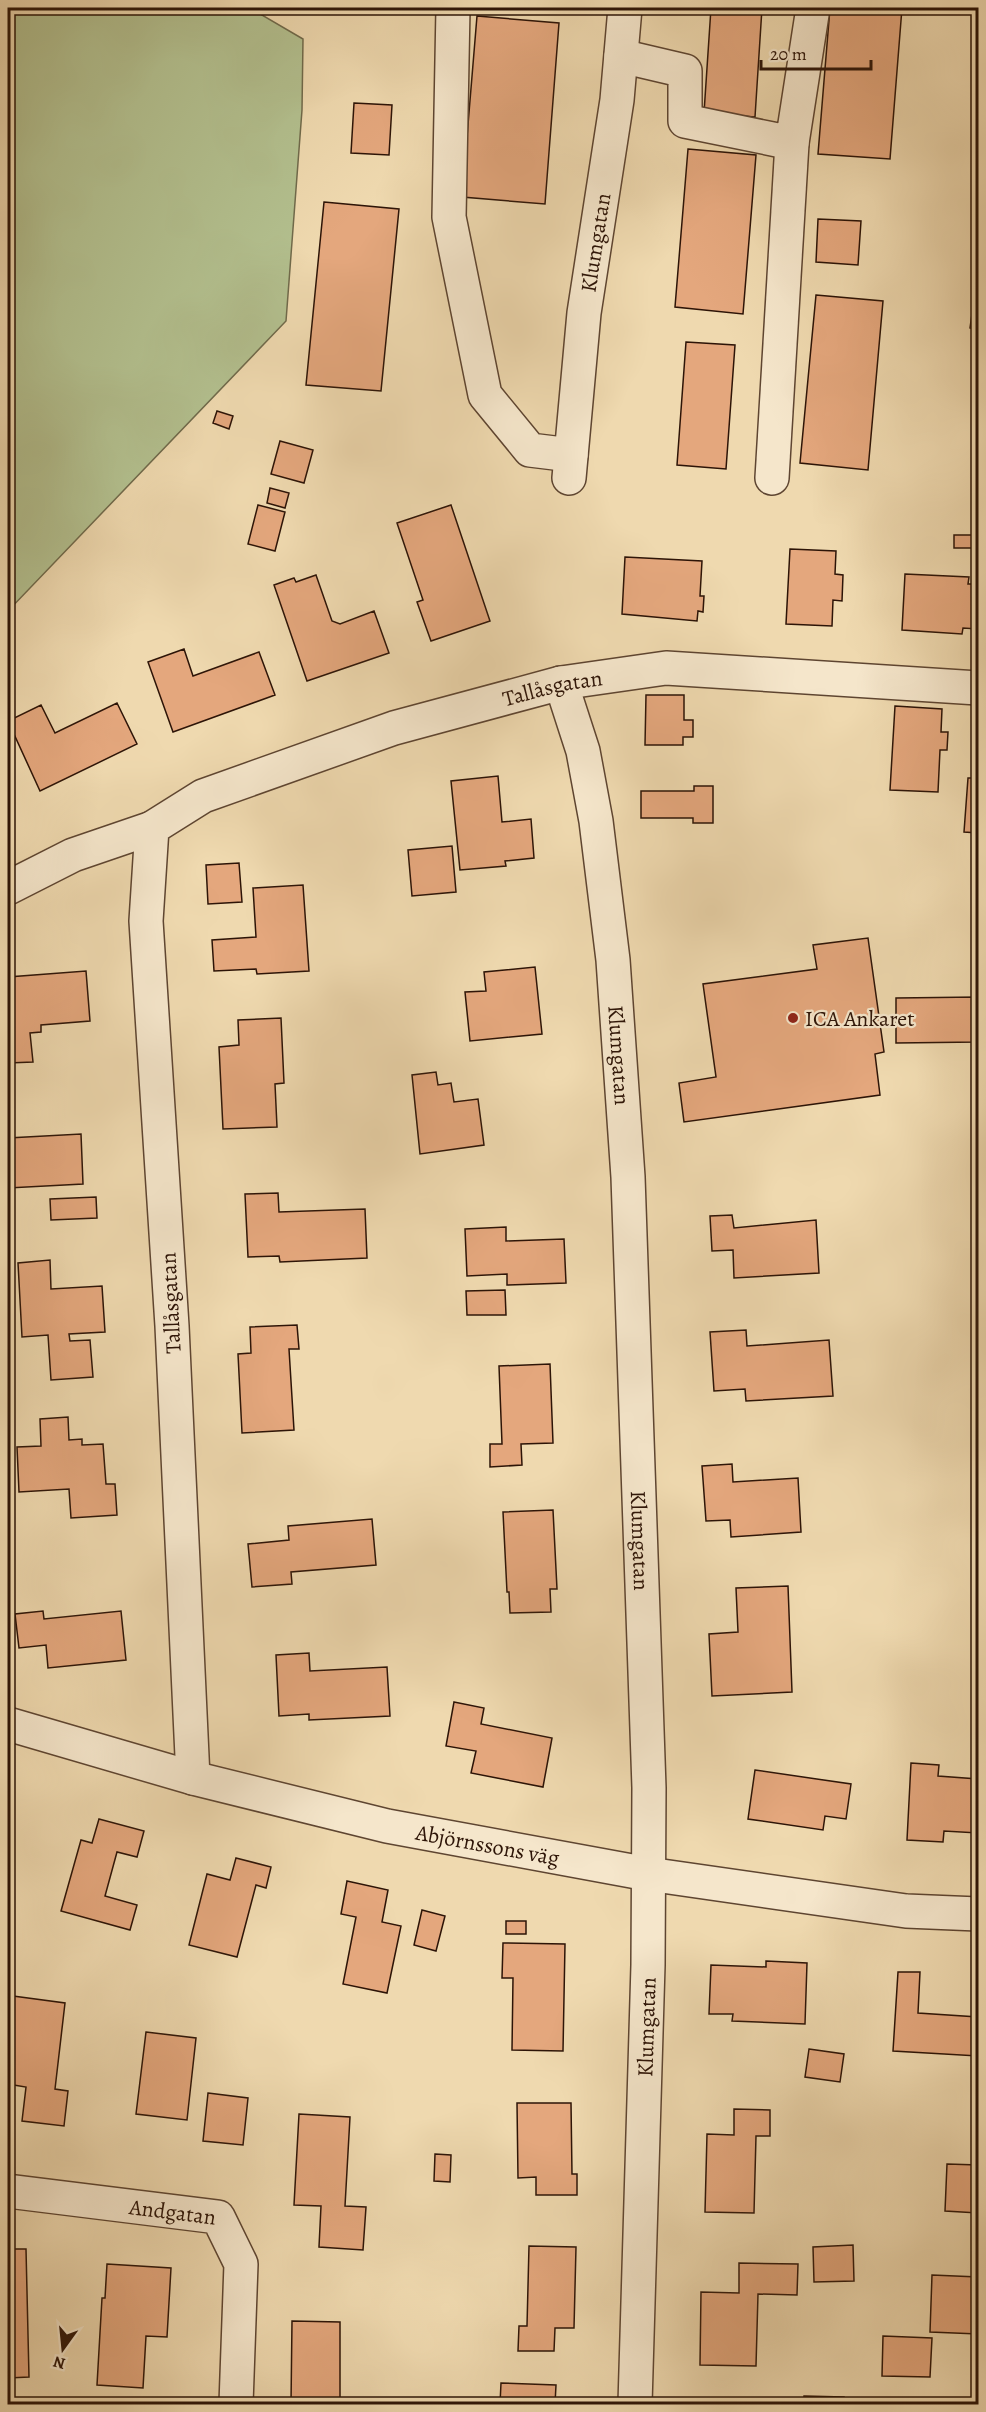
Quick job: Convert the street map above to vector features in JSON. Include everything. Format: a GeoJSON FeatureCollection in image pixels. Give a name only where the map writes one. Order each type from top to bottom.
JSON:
{"type":"FeatureCollection","features":[{"type":"Feature","properties":{"kind":"street","name":"Klumgatan"},"geometry":{"type":"LineString","coordinates":[[453,8],[449,217],[484,394],[531,450],[570,467],[584,313],[617,100],[625,8]]}},
{"type":"Feature","properties":{"kind":"street"},"geometry":{"type":"LineString","coordinates":[[772,478],[792,143],[813,8]]}},
{"type":"Feature","properties":{"kind":"street"},"geometry":{"type":"LineString","coordinates":[[621,56],[685,71],[685,122],[792,143]]}},
{"type":"Feature","properties":{"kind":"street","name":"Tallåsgatan"},"geometry":{"type":"LineString","coordinates":[[8,888],[73,855],[152,828],[203,796],[372,736],[561,683],[666,668],[978,688]]}},
{"type":"Feature","properties":{"kind":"street","name":"Klumgatan"},"geometry":{"type":"LineString","coordinates":[[561,683],[583,751],[596,821],[613,960],[627,1177],[649,1788],[648,1965],[635,2404]]}},
{"type":"Feature","properties":{"kind":"street","name":"Tallåsgatan"},"geometry":{"type":"LineString","coordinates":[[152,828],[146,921],[172,1326],[193,1778]]}},
{"type":"Feature","properties":{"kind":"street","name":"Abjörnssons väg"},"geometry":{"type":"LineString","coordinates":[[8,1724],[193,1778],[387,1826],[648,1874],[906,1911],[978,1914]]}},
{"type":"Feature","properties":{"kind":"street","name":"Andgatan"},"geometry":{"type":"LineString","coordinates":[[8,2191],[218,2217],[241,2264],[236,2404]]}},
{"type":"Feature","properties":{"kind":"green space"},"geometry":{"type":"Polygon","coordinates":[[[8,8],[250,8],[303,39],[302,110],[286,321],[8,611],[8,8]]]}},
{"type":"Feature","properties":{"kind":"building"},"geometry":{"type":"Polygon","coordinates":[[[711,8],[762,8],[755,117],[704,113],[711,8]]]}},
{"type":"Feature","properties":{"kind":"building"},"geometry":{"type":"Polygon","coordinates":[[[830,8],[902,8],[890,159],[818,154],[830,8]]]}},
{"type":"Feature","properties":{"kind":"building"},"geometry":{"type":"Polygon","coordinates":[[[477,16],[559,23],[545,204],[462,197],[477,16]]]}},
{"type":"Feature","properties":{"kind":"building"},"geometry":{"type":"Polygon","coordinates":[[[354,103],[392,105],[389,155],[351,153],[354,103]]]}},
{"type":"Feature","properties":{"kind":"building"},"geometry":{"type":"Polygon","coordinates":[[[688,149],[756,155],[743,314],[675,307],[688,149]]]}},
{"type":"Feature","properties":{"kind":"building"},"geometry":{"type":"Polygon","coordinates":[[[324,202],[399,209],[381,391],[306,385],[324,202]]]}},
{"type":"Feature","properties":{"kind":"building"},"geometry":{"type":"Polygon","coordinates":[[[818,219],[861,221],[858,265],[816,262],[818,219]]]}},
{"type":"Feature","properties":{"kind":"building"},"geometry":{"type":"Polygon","coordinates":[[[978,272],[978,330],[970,328],[978,272]]]}},
{"type":"Feature","properties":{"kind":"building"},"geometry":{"type":"Polygon","coordinates":[[[816,295],[883,301],[868,470],[800,463],[816,295]]]}},
{"type":"Feature","properties":{"kind":"building"},"geometry":{"type":"Polygon","coordinates":[[[686,342],[735,345],[726,469],[677,465],[686,342]]]}},
{"type":"Feature","properties":{"kind":"building"},"geometry":{"type":"Polygon","coordinates":[[[217,411],[233,416],[229,429],[213,423],[217,411]]]}},
{"type":"Feature","properties":{"kind":"building"},"geometry":{"type":"Polygon","coordinates":[[[280,441],[313,450],[304,483],[271,474],[280,441]]]}},
{"type":"Feature","properties":{"kind":"building"},"geometry":{"type":"Polygon","coordinates":[[[270,488],[289,493],[285,508],[267,503],[270,488]]]}},
{"type":"Feature","properties":{"kind":"building"},"geometry":{"type":"Polygon","coordinates":[[[258,505],[285,512],[275,551],[248,544],[258,505]]]}},
{"type":"Feature","properties":{"kind":"building"},"geometry":{"type":"Polygon","coordinates":[[[451,505],[490,621],[431,641],[417,602],[423,600],[397,523],[451,505]]]}},
{"type":"Feature","properties":{"kind":"building"},"geometry":{"type":"Polygon","coordinates":[[[954,535],[973,535],[972,548],[954,548],[954,535]]]}},
{"type":"Feature","properties":{"kind":"building"},"geometry":{"type":"Polygon","coordinates":[[[790,549],[836,551],[835,574],[843,575],[842,601],[833,600],[832,626],[786,624],[790,549]]]}},
{"type":"Feature","properties":{"kind":"building"},"geometry":{"type":"Polygon","coordinates":[[[625,557],[702,561],[700,596],[704,596],[703,612],[698,611],[697,621],[622,614],[625,557]]]}},
{"type":"Feature","properties":{"kind":"building"},"geometry":{"type":"Polygon","coordinates":[[[905,574],[969,577],[968,584],[978,584],[978,629],[963,628],[962,634],[902,630],[905,574]]]}},
{"type":"Feature","properties":{"kind":"building"},"geometry":{"type":"Polygon","coordinates":[[[316,575],[332,621],[340,624],[374,611],[389,653],[307,681],[274,585],[294,578],[296,582],[316,575]]]}},
{"type":"Feature","properties":{"kind":"building"},"geometry":{"type":"Polygon","coordinates":[[[184,649],[193,676],[259,652],[275,695],[173,732],[148,662],[184,649]]]}},
{"type":"Feature","properties":{"kind":"building"},"geometry":{"type":"Polygon","coordinates":[[[646,695],[684,695],[684,720],[693,720],[693,737],[683,737],[683,745],[645,745],[646,695]]]}},
{"type":"Feature","properties":{"kind":"building"},"geometry":{"type":"Polygon","coordinates":[[[117,703],[137,744],[40,791],[8,721],[41,705],[55,733],[117,703]]]}},
{"type":"Feature","properties":{"kind":"building"},"geometry":{"type":"Polygon","coordinates":[[[895,706],[942,709],[941,732],[948,732],[947,750],[940,750],[938,792],[890,790],[895,706]]]}},
{"type":"Feature","properties":{"kind":"building"},"geometry":{"type":"Polygon","coordinates":[[[498,776],[502,822],[531,819],[534,858],[505,861],[506,866],[460,870],[451,781],[498,776]]]}},
{"type":"Feature","properties":{"kind":"building"},"geometry":{"type":"Polygon","coordinates":[[[968,778],[978,778],[978,833],[964,832],[968,778]]]}},
{"type":"Feature","properties":{"kind":"building"},"geometry":{"type":"Polygon","coordinates":[[[694,786],[713,786],[713,823],[693,823],[693,818],[641,818],[641,791],[694,791],[694,786]]]}},
{"type":"Feature","properties":{"kind":"building"},"geometry":{"type":"Polygon","coordinates":[[[452,846],[456,892],[412,896],[408,850],[452,846]]]}},
{"type":"Feature","properties":{"kind":"building"},"geometry":{"type":"Polygon","coordinates":[[[239,863],[242,902],[208,904],[206,865],[239,863]]]}},
{"type":"Feature","properties":{"kind":"building"},"geometry":{"type":"Polygon","coordinates":[[[303,885],[309,971],[257,974],[256,969],[214,971],[212,940],[256,937],[253,888],[303,885]]]}},
{"type":"Feature","properties":{"kind":"building","name":"ICA Ankaret"},"geometry":{"type":"Polygon","coordinates":[[[868,938],[884,1052],[875,1054],[880,1095],[684,1122],[679,1083],[716,1077],[703,984],[817,969],[813,945],[868,938]]]}},
{"type":"Feature","properties":{"kind":"building"},"geometry":{"type":"Polygon","coordinates":[[[535,967],[542,1034],[470,1041],[465,992],[486,991],[484,972],[535,967]]]}},
{"type":"Feature","properties":{"kind":"building"},"geometry":{"type":"Polygon","coordinates":[[[86,971],[90,1021],[41,1025],[41,1032],[30,1033],[33,1062],[8,1063],[8,977],[86,971]]]}},
{"type":"Feature","properties":{"kind":"building"},"geometry":{"type":"Polygon","coordinates":[[[978,997],[978,1042],[896,1043],[896,998],[978,997]]]}},
{"type":"Feature","properties":{"kind":"building"},"geometry":{"type":"Polygon","coordinates":[[[281,1018],[284,1083],[275,1084],[277,1127],[223,1129],[219,1047],[239,1045],[238,1020],[281,1018]]]}},
{"type":"Feature","properties":{"kind":"building"},"geometry":{"type":"Polygon","coordinates":[[[436,1072],[438,1085],[451,1083],[454,1102],[478,1099],[484,1145],[420,1154],[412,1075],[436,1072]]]}},
{"type":"Feature","properties":{"kind":"building"},"geometry":{"type":"Polygon","coordinates":[[[81,1134],[83,1184],[8,1188],[8,1138],[81,1134]]]}},
{"type":"Feature","properties":{"kind":"building"},"geometry":{"type":"Polygon","coordinates":[[[278,1193],[279,1212],[365,1209],[367,1258],[280,1262],[279,1256],[248,1257],[245,1194],[278,1193]]]}},
{"type":"Feature","properties":{"kind":"building"},"geometry":{"type":"Polygon","coordinates":[[[96,1197],[97,1218],[51,1220],[50,1199],[96,1197]]]}},
{"type":"Feature","properties":{"kind":"building"},"geometry":{"type":"Polygon","coordinates":[[[732,1215],[734,1228],[816,1220],[819,1273],[734,1278],[733,1250],[712,1251],[710,1216],[732,1215]]]}},
{"type":"Feature","properties":{"kind":"building"},"geometry":{"type":"Polygon","coordinates":[[[506,1227],[506,1241],[564,1239],[566,1283],[507,1285],[507,1274],[467,1276],[465,1229],[506,1227]]]}},
{"type":"Feature","properties":{"kind":"building"},"geometry":{"type":"Polygon","coordinates":[[[50,1260],[51,1289],[102,1286],[105,1332],[69,1334],[70,1341],[90,1340],[93,1377],[51,1380],[48,1335],[22,1337],[18,1263],[50,1260]]]}},
{"type":"Feature","properties":{"kind":"building"},"geometry":{"type":"Polygon","coordinates":[[[505,1290],[506,1315],[467,1315],[466,1291],[505,1290]]]}},
{"type":"Feature","properties":{"kind":"building"},"geometry":{"type":"Polygon","coordinates":[[[297,1325],[299,1349],[289,1349],[294,1430],[242,1433],[238,1354],[251,1353],[250,1327],[297,1325]]]}},
{"type":"Feature","properties":{"kind":"building"},"geometry":{"type":"Polygon","coordinates":[[[746,1330],[747,1346],[829,1340],[833,1396],[746,1401],[745,1389],[714,1391],[710,1332],[746,1330]]]}},
{"type":"Feature","properties":{"kind":"building"},"geometry":{"type":"Polygon","coordinates":[[[550,1364],[553,1443],[521,1444],[522,1465],[490,1467],[490,1444],[502,1444],[499,1366],[550,1364]]]}},
{"type":"Feature","properties":{"kind":"building"},"geometry":{"type":"Polygon","coordinates":[[[976,1381],[978,1381],[978,1414],[975,1414],[976,1381]]]}},
{"type":"Feature","properties":{"kind":"building"},"geometry":{"type":"Polygon","coordinates":[[[68,1417],[69,1440],[82,1439],[82,1445],[103,1444],[106,1484],[115,1484],[117,1515],[71,1518],[69,1489],[19,1492],[17,1447],[41,1446],[40,1419],[68,1417]]]}},
{"type":"Feature","properties":{"kind":"building"},"geometry":{"type":"Polygon","coordinates":[[[732,1464],[733,1482],[798,1478],[801,1532],[731,1537],[730,1520],[706,1521],[702,1466],[732,1464]]]}},
{"type":"Feature","properties":{"kind":"building"},"geometry":{"type":"Polygon","coordinates":[[[553,1510],[557,1589],[550,1589],[551,1612],[510,1613],[503,1512],[553,1510]]]}},
{"type":"Feature","properties":{"kind":"building"},"geometry":{"type":"Polygon","coordinates":[[[372,1519],[376,1565],[291,1572],[292,1584],[252,1587],[248,1544],[289,1540],[288,1526],[372,1519]]]}},
{"type":"Feature","properties":{"kind":"building"},"geometry":{"type":"Polygon","coordinates":[[[788,1586],[792,1692],[712,1696],[709,1634],[738,1632],[736,1588],[788,1586]]]}},
{"type":"Feature","properties":{"kind":"building"},"geometry":{"type":"Polygon","coordinates":[[[43,1611],[44,1619],[121,1611],[126,1660],[48,1668],[46,1645],[19,1648],[15,1614],[43,1611]]]}},
{"type":"Feature","properties":{"kind":"building"},"geometry":{"type":"Polygon","coordinates":[[[309,1653],[310,1671],[387,1667],[390,1716],[309,1720],[309,1714],[279,1716],[276,1655],[309,1653]]]}},
{"type":"Feature","properties":{"kind":"building"},"geometry":{"type":"Polygon","coordinates":[[[454,1702],[484,1708],[481,1724],[552,1738],[543,1787],[471,1773],[476,1751],[446,1746],[454,1702]]]}},
{"type":"Feature","properties":{"kind":"building"},"geometry":{"type":"Polygon","coordinates":[[[911,1763],[939,1765],[938,1776],[978,1779],[978,1833],[944,1831],[943,1842],[907,1840],[911,1763]]]}},
{"type":"Feature","properties":{"kind":"building"},"geometry":{"type":"Polygon","coordinates":[[[755,1770],[851,1784],[846,1819],[825,1816],[823,1830],[748,1819],[755,1770]]]}},
{"type":"Feature","properties":{"kind":"building"},"geometry":{"type":"Polygon","coordinates":[[[99,1819],[144,1831],[137,1857],[117,1852],[105,1896],[137,1905],[130,1930],[61,1911],[81,1840],[92,1843],[99,1819]]]}},
{"type":"Feature","properties":{"kind":"building"},"geometry":{"type":"Polygon","coordinates":[[[236,1858],[271,1867],[266,1888],[256,1885],[237,1957],[189,1945],[207,1874],[230,1880],[236,1858]]]}},
{"type":"Feature","properties":{"kind":"building"},"geometry":{"type":"Polygon","coordinates":[[[347,1881],[388,1890],[382,1922],[401,1926],[387,1993],[343,1984],[356,1917],[341,1914],[347,1881]]]}},
{"type":"Feature","properties":{"kind":"building"},"geometry":{"type":"Polygon","coordinates":[[[422,1910],[445,1916],[436,1951],[414,1945],[422,1910]]]}},
{"type":"Feature","properties":{"kind":"building"},"geometry":{"type":"Polygon","coordinates":[[[506,1921],[526,1921],[526,1934],[506,1934],[506,1921]]]}},
{"type":"Feature","properties":{"kind":"building"},"geometry":{"type":"Polygon","coordinates":[[[503,1943],[565,1944],[563,2051],[512,2050],[513,1978],[502,1978],[503,1943]]]}},
{"type":"Feature","properties":{"kind":"building"},"geometry":{"type":"Polygon","coordinates":[[[766,1961],[807,1963],[805,2024],[732,2021],[733,2014],[709,2014],[711,1965],[766,1967],[766,1961]]]}},
{"type":"Feature","properties":{"kind":"building"},"geometry":{"type":"Polygon","coordinates":[[[898,1972],[920,1972],[918,2013],[978,2017],[978,2056],[893,2051],[898,1972]]]}},
{"type":"Feature","properties":{"kind":"building"},"geometry":{"type":"Polygon","coordinates":[[[13,1996],[65,2003],[55,2089],[68,2091],[64,2126],[22,2121],[26,2087],[8,2084],[8,2043],[13,1996]]]}},
{"type":"Feature","properties":{"kind":"building"},"geometry":{"type":"Polygon","coordinates":[[[146,2032],[196,2038],[187,2120],[136,2114],[146,2032]]]}},
{"type":"Feature","properties":{"kind":"building"},"geometry":{"type":"Polygon","coordinates":[[[809,2049],[844,2054],[840,2082],[805,2077],[809,2049]]]}},
{"type":"Feature","properties":{"kind":"building"},"geometry":{"type":"Polygon","coordinates":[[[208,2093],[248,2098],[243,2145],[203,2141],[208,2093]]]}},
{"type":"Feature","properties":{"kind":"building"},"geometry":{"type":"Polygon","coordinates":[[[517,2103],[571,2103],[572,2174],[577,2174],[577,2195],[536,2195],[536,2177],[518,2178],[517,2103]]]}},
{"type":"Feature","properties":{"kind":"building"},"geometry":{"type":"Polygon","coordinates":[[[734,2109],[770,2110],[770,2136],[756,2136],[754,2213],[705,2212],[707,2134],[734,2135],[734,2109]]]}},
{"type":"Feature","properties":{"kind":"building"},"geometry":{"type":"Polygon","coordinates":[[[299,2114],[350,2117],[345,2206],[366,2207],[363,2250],[319,2247],[321,2206],[294,2205],[299,2114]]]}},
{"type":"Feature","properties":{"kind":"building"},"geometry":{"type":"Polygon","coordinates":[[[435,2154],[451,2155],[450,2182],[434,2181],[435,2154]]]}},
{"type":"Feature","properties":{"kind":"building"},"geometry":{"type":"Polygon","coordinates":[[[947,2164],[978,2165],[978,2213],[945,2211],[947,2164]]]}},
{"type":"Feature","properties":{"kind":"building"},"geometry":{"type":"Polygon","coordinates":[[[853,2245],[854,2281],[814,2282],[813,2247],[853,2245]]]}},
{"type":"Feature","properties":{"kind":"building"},"geometry":{"type":"Polygon","coordinates":[[[529,2246],[576,2247],[574,2328],[555,2328],[554,2351],[518,2351],[519,2326],[527,2326],[529,2246]]]}},
{"type":"Feature","properties":{"kind":"building"},"geometry":{"type":"Polygon","coordinates":[[[8,2249],[26,2249],[29,2377],[8,2378],[8,2249]]]}},
{"type":"Feature","properties":{"kind":"building"},"geometry":{"type":"Polygon","coordinates":[[[739,2263],[798,2264],[797,2295],[758,2294],[756,2366],[700,2365],[701,2292],[739,2293],[739,2263]]]}},
{"type":"Feature","properties":{"kind":"building"},"geometry":{"type":"Polygon","coordinates":[[[107,2264],[171,2268],[167,2337],[146,2336],[143,2388],[97,2385],[102,2298],[105,2298],[107,2264]]]}},
{"type":"Feature","properties":{"kind":"building"},"geometry":{"type":"Polygon","coordinates":[[[932,2275],[978,2277],[978,2334],[930,2332],[932,2275]]]}},
{"type":"Feature","properties":{"kind":"building"},"geometry":{"type":"Polygon","coordinates":[[[292,2321],[340,2322],[340,2404],[291,2404],[292,2321]]]}},
{"type":"Feature","properties":{"kind":"building"},"geometry":{"type":"Polygon","coordinates":[[[883,2336],[932,2338],[930,2377],[882,2376],[883,2336]]]}},
{"type":"Feature","properties":{"kind":"building"},"geometry":{"type":"Polygon","coordinates":[[[501,2383],[556,2385],[555,2404],[500,2404],[501,2383]]]}},
{"type":"Feature","properties":{"kind":"building"},"geometry":{"type":"Polygon","coordinates":[[[804,2396],[844,2397],[844,2404],[803,2404],[804,2396]]]}},
{"type":"Feature","properties":{"kind":"place","name":"ICA Ankaret"},"geometry":{"type":"Point","coordinates":[793,1018]}}]}
